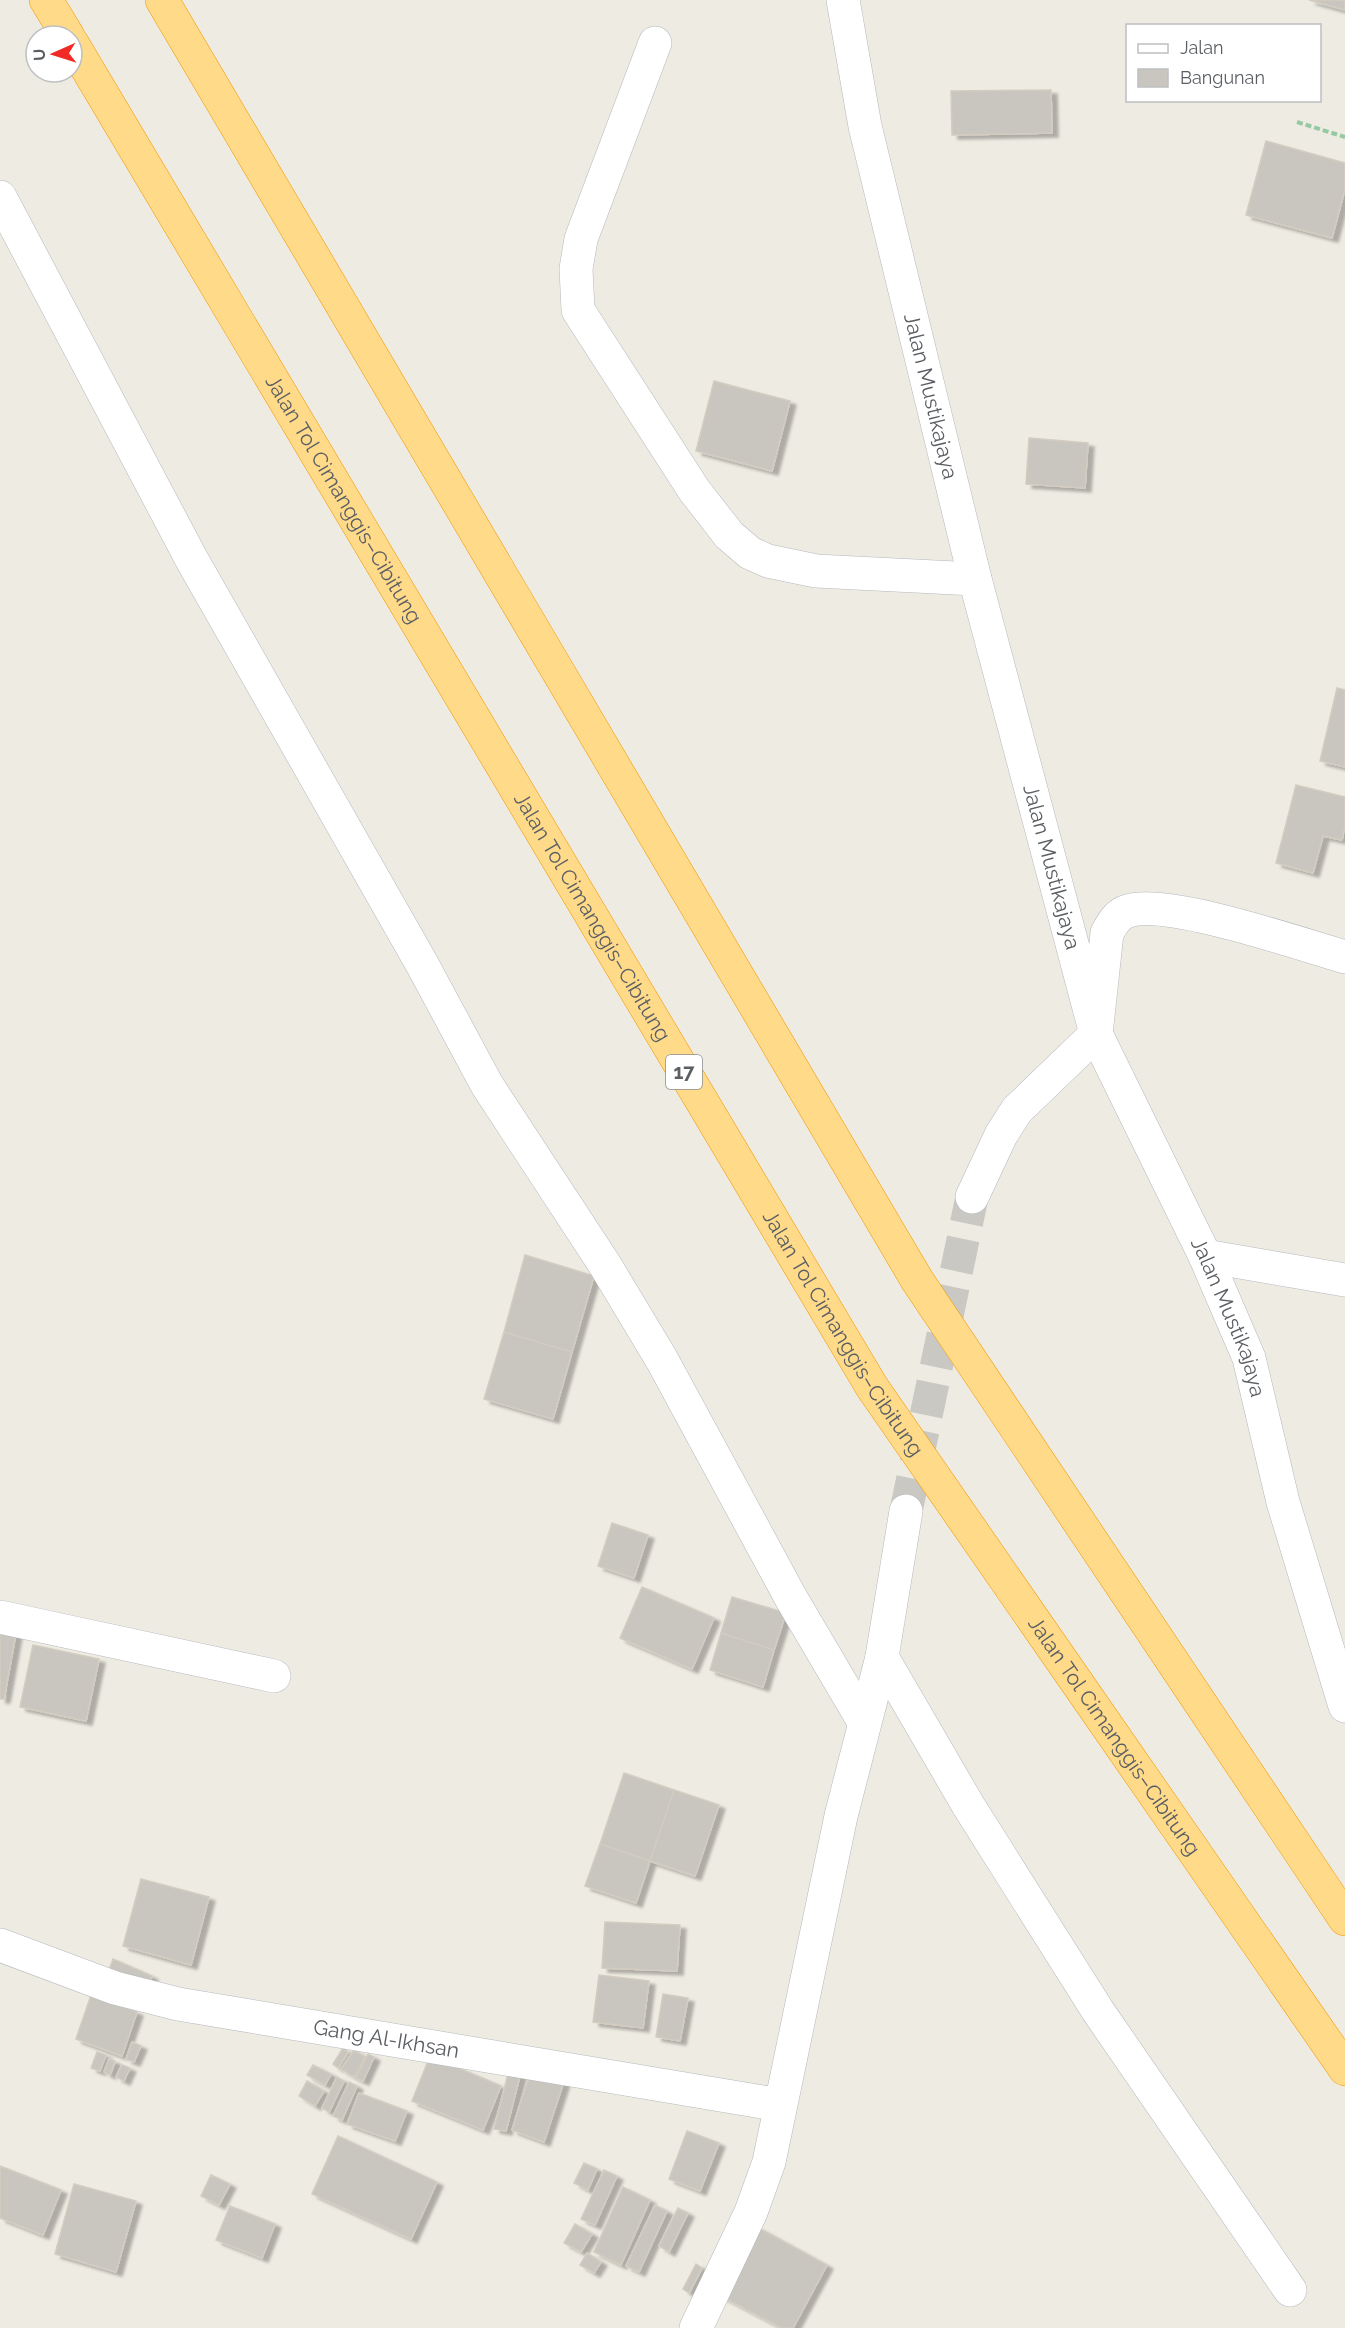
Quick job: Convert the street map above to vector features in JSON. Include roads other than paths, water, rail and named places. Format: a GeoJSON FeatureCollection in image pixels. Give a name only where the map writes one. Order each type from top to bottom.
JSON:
{"type":"FeatureCollection","features":[{"type":"Feature","properties":{"kind":"highway"},"geometry":{"type":"LineString","coordinates":[[46,0],[61,24]]}},
{"type":"Feature","properties":{"kind":"highway"},"geometry":{"type":"LineString","coordinates":[[162,0],[916,1280],[1345,1919]]}},
{"type":"Feature","properties":{"kind":"highway","name":"Jalan Tol Cimanggis–Cibitung"},"geometry":{"type":"LineString","coordinates":[[84,63],[872,1387],[1345,2068]]}},
{"type":"Feature","properties":{"kind":"street","name":"Jalan Mustikajaya"},"geometry":{"type":"LineString","coordinates":[[843,0],[865,126],[975,579],[1096,1035],[1205,1256],[1249,1358],[1283,1502],[1345,1706]]}},
{"type":"Feature","properties":{"kind":"street"},"geometry":{"type":"LineString","coordinates":[[655,43],[581,239],[576,269],[578,309],[694,490],[729,535],[750,553],[768,561],[816,571],[975,579]]}},
{"type":"Feature","properties":{"kind":"street"},"geometry":{"type":"LineString","coordinates":[[0,197],[10,236],[422,964],[487,1085],[595,1249],[650,1341],[791,1598],[864,1722]]}},
{"type":"Feature","properties":{"kind":"street"},"geometry":{"type":"LineString","coordinates":[[972,1197],[1001,1135],[1017,1110],[1096,1035],[1107,933],[1114,920],[1128,911],[1176,910],[1345,957]]}},
{"type":"Feature","properties":{"kind":"street"},"geometry":{"type":"LineString","coordinates":[[1205,1256],[1345,1280]]}},
{"type":"Feature","properties":{"kind":"street"},"geometry":{"type":"LineString","coordinates":[[696,2328],[752,2212],[769,2162],[841,1816],[882,1657],[906,1511]]}},
{"type":"Feature","properties":{"kind":"street"},"geometry":{"type":"LineString","coordinates":[[0,1617],[274,1676]]}},
{"type":"Feature","properties":{"kind":"street"},"geometry":{"type":"LineString","coordinates":[[882,1657],[968,1805],[1098,2011],[1290,2290]]}},
{"type":"Feature","properties":{"kind":"street","name":"Gang Al-Ikhsan"},"geometry":{"type":"LineString","coordinates":[[0,1945],[116,1988],[178,2004],[780,2105]]}},
{"type":"Feature","properties":{"kind":"tunnel"},"geometry":{"type":"LineString","coordinates":[[906,1511],[972,1197]]}}]}
